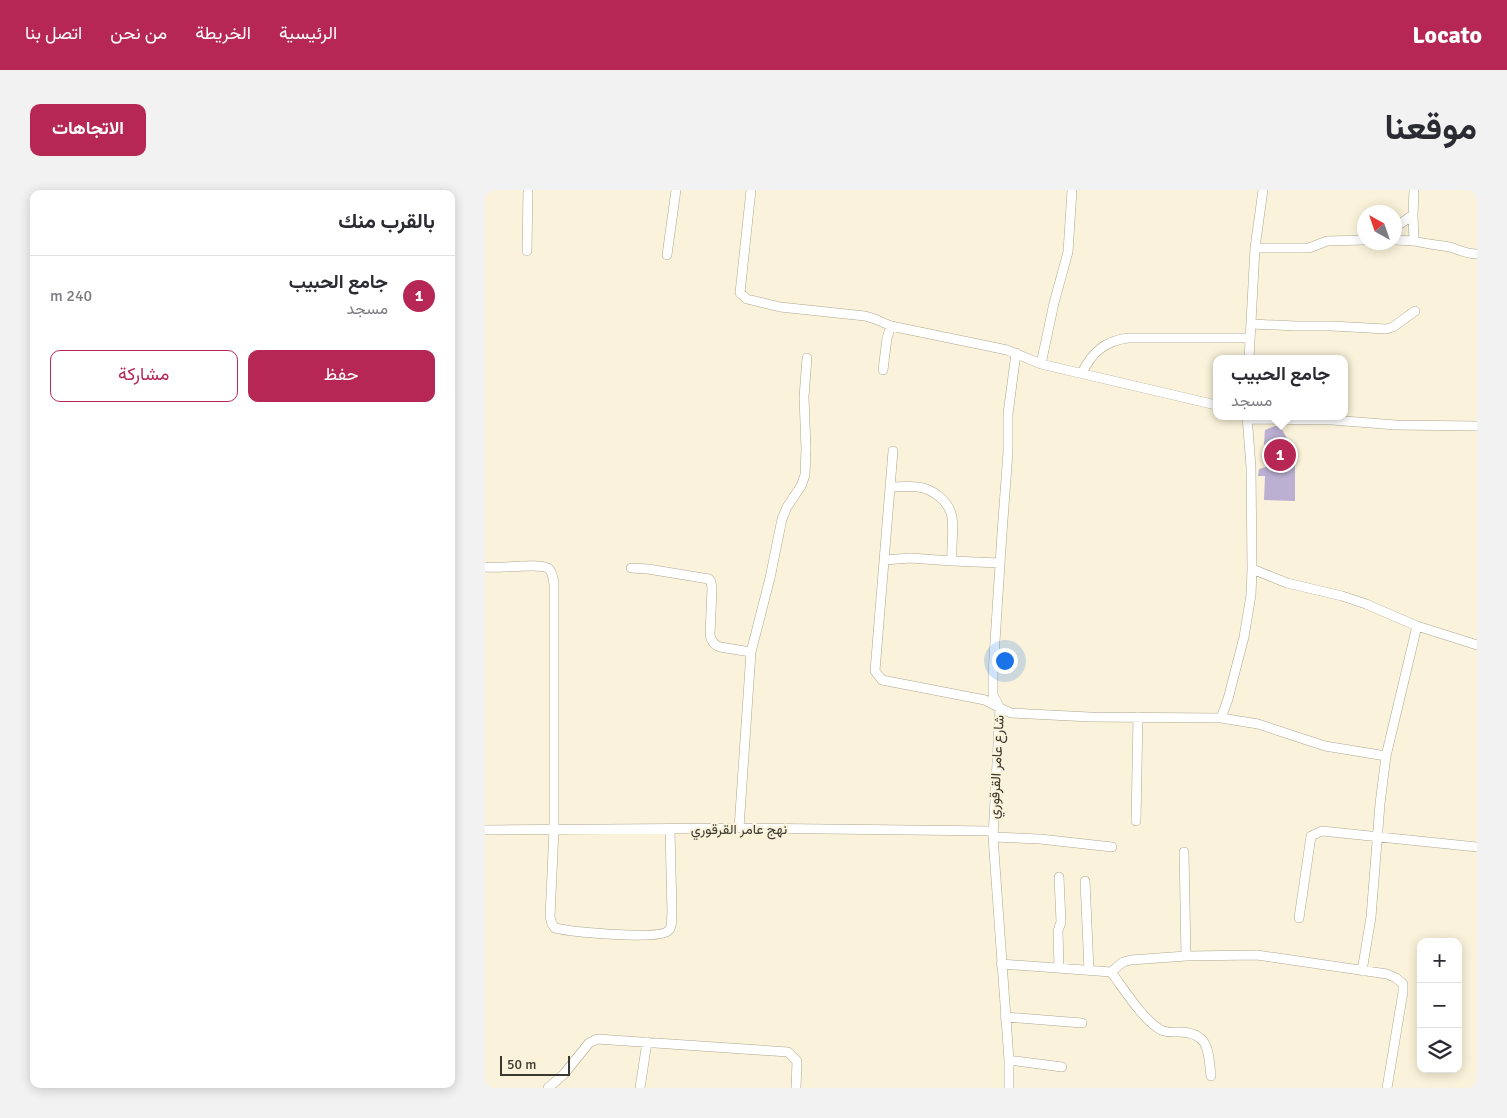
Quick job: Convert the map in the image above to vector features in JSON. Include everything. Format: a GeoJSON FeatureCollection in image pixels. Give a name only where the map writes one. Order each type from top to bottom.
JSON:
{"type":"FeatureCollection","features":[{"type":"Feature","properties":{"kind":"street"},"geometry":{"type":"LineString","coordinates":[[527,251],[528,190]]}},
{"type":"Feature","properties":{"kind":"street"},"geometry":{"type":"LineString","coordinates":[[667,255],[675,190]]}},
{"type":"Feature","properties":{"kind":"street"},"geometry":{"type":"LineString","coordinates":[[751,190],[740,293],[747,299],[780,307],[865,316],[891,326],[1007,350],[1041,364],[1213,404]]}},
{"type":"Feature","properties":{"kind":"street"},"geometry":{"type":"LineString","coordinates":[[1041,364],[1052,311],[1068,252],[1071,190]]}},
{"type":"Feature","properties":{"kind":"street"},"geometry":{"type":"LineString","coordinates":[[1249,355],[1255,248],[1263,190]]}},
{"type":"Feature","properties":{"kind":"street"},"geometry":{"type":"LineString","coordinates":[[1414,190],[1415,240]]}},
{"type":"Feature","properties":{"kind":"street"},"geometry":{"type":"LineString","coordinates":[[1402,223],[1413,214]]}},
{"type":"Feature","properties":{"kind":"street"},"geometry":{"type":"LineString","coordinates":[[1255,248],[1309,248],[1327,242],[1357,240]]}},
{"type":"Feature","properties":{"kind":"street"},"geometry":{"type":"LineString","coordinates":[[1402,240],[1415,240],[1450,247],[1470,254],[1477,254]]}},
{"type":"Feature","properties":{"kind":"street"},"geometry":{"type":"LineString","coordinates":[[1251,324],[1386,329],[1393,327],[1415,311]]}},
{"type":"Feature","properties":{"kind":"street"},"geometry":{"type":"LineString","coordinates":[[883,370],[887,338],[891,326]]}},
{"type":"Feature","properties":{"kind":"street"},"geometry":{"type":"LineString","coordinates":[[1082,373],[1089,359],[1114,340],[1128,338],[1249,338]]}},
{"type":"Feature","properties":{"kind":"street"},"geometry":{"type":"LineString","coordinates":[[1016,353],[1008,414],[1009,452],[993,673],[993,695],[1000,708],[1011,713],[1089,717],[1221,718],[1258,724],[1325,746],[1386,756]]}},
{"type":"Feature","properties":{"kind":"street"},"geometry":{"type":"LineString","coordinates":[[739,828],[751,652],[782,520],[787,507],[801,486],[805,474],[804,397],[807,358]]}},
{"type":"Feature","properties":{"kind":"street"},"geometry":{"type":"LineString","coordinates":[[1221,718],[1228,699],[1244,637],[1251,595],[1251,467],[1247,420]]}},
{"type":"Feature","properties":{"kind":"street"},"geometry":{"type":"LineString","coordinates":[[1332,420],[1396,425],[1477,426]]}},
{"type":"Feature","properties":{"kind":"street","name":"شارع عامر القرقوري"},"geometry":{"type":"LineString","coordinates":[[893,451],[875,671],[882,680],[985,700],[1000,708],[993,834],[1009,1060],[1009,1088]]}},
{"type":"Feature","properties":{"kind":"street"},"geometry":{"type":"LineString","coordinates":[[890,487],[918,487],[931,491],[948,505],[952,524],[952,560]]}},
{"type":"Feature","properties":{"kind":"street"},"geometry":{"type":"LineString","coordinates":[[885,560],[910,558],[1000,563]]}},
{"type":"Feature","properties":{"kind":"street"},"geometry":{"type":"LineString","coordinates":[[485,567],[544,566],[550,569],[553,575],[554,829],[550,917],[555,928],[650,935],[663,934],[669,931],[671,925],[670,829]]}},
{"type":"Feature","properties":{"kind":"street"},"geometry":{"type":"LineString","coordinates":[[631,568],[709,579],[712,588],[711,640],[716,646],[751,652]]}},
{"type":"Feature","properties":{"kind":"street"},"geometry":{"type":"LineString","coordinates":[[1252,568],[1287,583],[1342,596],[1417,626],[1477,645]]}},
{"type":"Feature","properties":{"kind":"street"},"geometry":{"type":"LineString","coordinates":[[1362,970],[1371,917],[1380,804],[1386,756],[1417,626]]}},
{"type":"Feature","properties":{"kind":"street"},"geometry":{"type":"LineString","coordinates":[[1135,821],[1139,717]]}},
{"type":"Feature","properties":{"kind":"street","name":"نهج عامر القرقوري"},"geometry":{"type":"LineString","coordinates":[[485,830],[739,828],[993,834],[1112,847]]}},
{"type":"Feature","properties":{"kind":"street"},"geometry":{"type":"LineString","coordinates":[[1299,918],[1311,836],[1322,831],[1477,847]]}},
{"type":"Feature","properties":{"kind":"street"},"geometry":{"type":"LineString","coordinates":[[1184,852],[1186,956]]}},
{"type":"Feature","properties":{"kind":"street"},"geometry":{"type":"LineString","coordinates":[[1059,877],[1061,922],[1059,931],[1059,968]]}},
{"type":"Feature","properties":{"kind":"street"},"geometry":{"type":"LineString","coordinates":[[1085,881],[1089,970]]}},
{"type":"Feature","properties":{"kind":"street"},"geometry":{"type":"LineString","coordinates":[[1001,964],[1111,972],[1123,962],[1131,960],[1257,954],[1387,974],[1403,984],[1387,1088]]}},
{"type":"Feature","properties":{"kind":"street"},"geometry":{"type":"LineString","coordinates":[[1111,972],[1148,1020],[1163,1031],[1189,1032],[1199,1036],[1207,1047],[1211,1076]]}},
{"type":"Feature","properties":{"kind":"street"},"geometry":{"type":"LineString","coordinates":[[1005,1017],[1082,1023]]}},
{"type":"Feature","properties":{"kind":"street"},"geometry":{"type":"LineString","coordinates":[[548,1088],[564,1074],[589,1044],[597,1039],[788,1052],[797,1061],[797,1088]]}},
{"type":"Feature","properties":{"kind":"street"},"geometry":{"type":"LineString","coordinates":[[640,1088],[647,1042]]}},
{"type":"Feature","properties":{"kind":"street"},"geometry":{"type":"LineString","coordinates":[[1009,1060],[1062,1067]]}},
{"type":"Feature","properties":{"kind":"building"},"geometry":{"type":"Polygon","coordinates":[[[1280,426],[1295,452],[1295,501],[1264,500],[1265,476],[1258,476],[1259,469],[1266,467],[1266,457],[1269,455],[1264,444],[1265,430],[1280,426]]]}},
{"type":"Feature","properties":{"kind":"place","name":"جامع الحبيب"},"geometry":{"type":"Point","coordinates":[1280,455]}}]}
